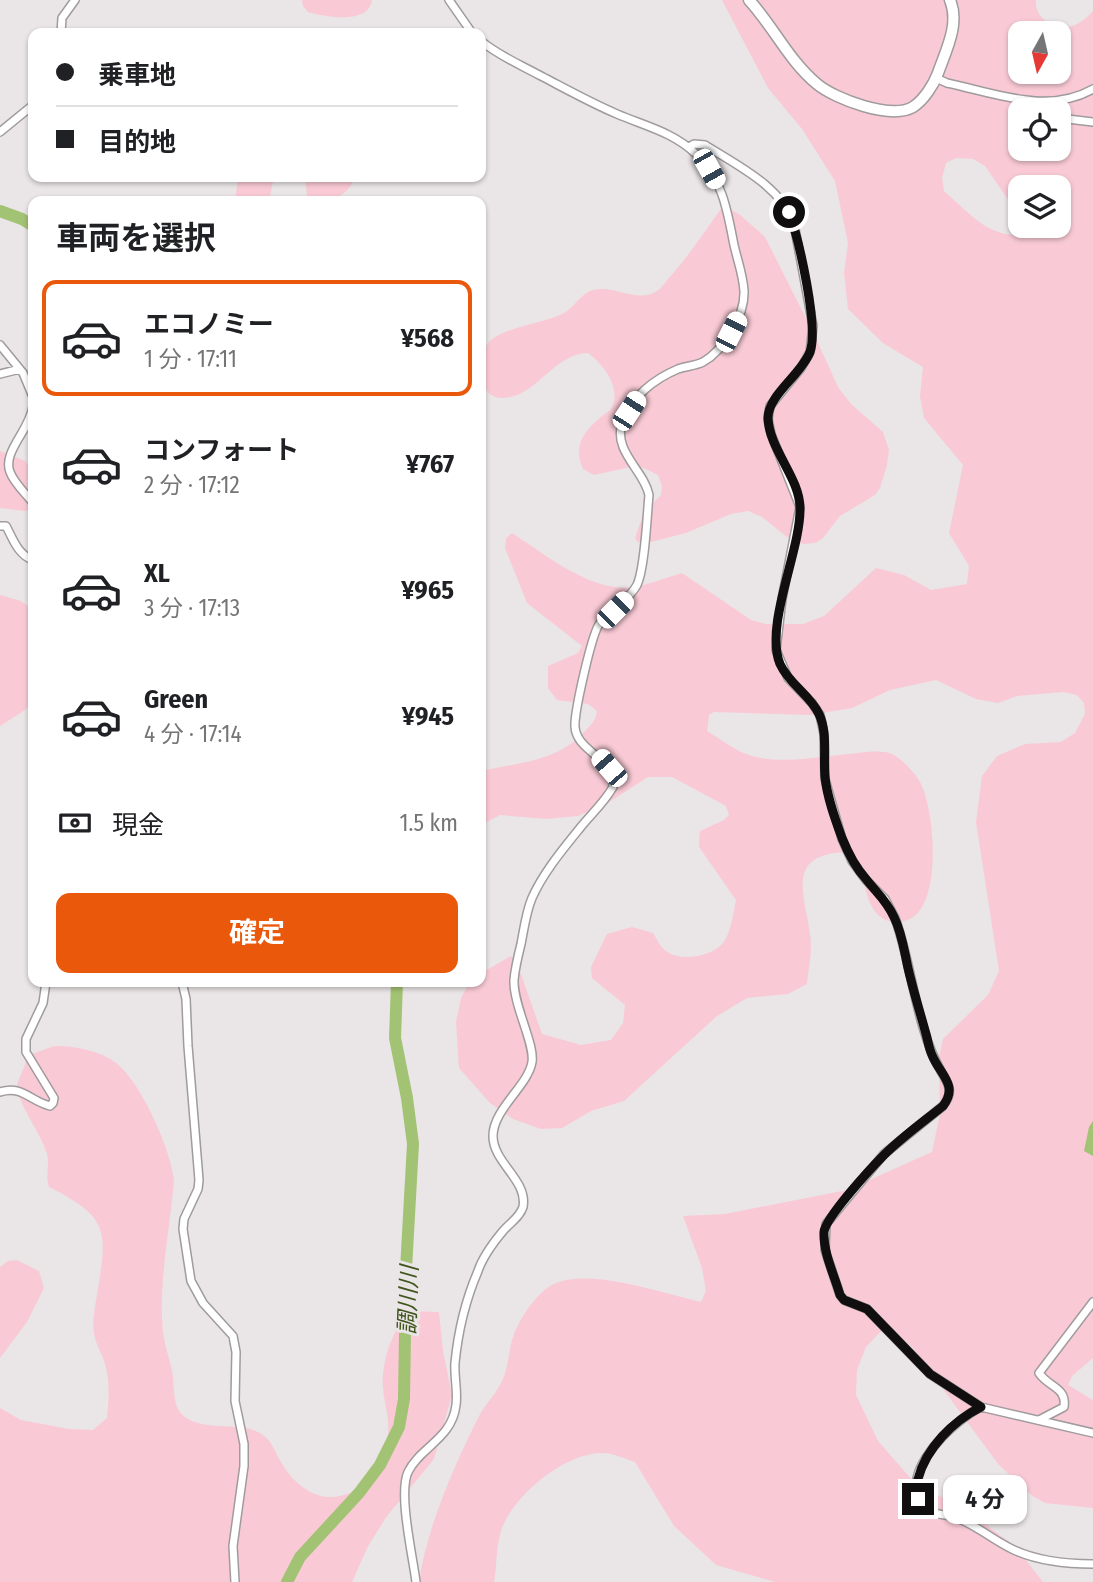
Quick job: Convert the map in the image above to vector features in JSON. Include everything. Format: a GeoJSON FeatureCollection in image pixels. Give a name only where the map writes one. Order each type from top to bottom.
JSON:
{"type":"FeatureCollection","features":[{"type":"Feature","properties":{"kind":"main road"},"geometry":{"type":"LineString","coordinates":[[749,0],[816,83],[833,95],[893,112],[911,108],[922,99],[936,78],[950,38],[955,12],[950,0]]}},
{"type":"Feature","properties":{"kind":"street"},"geometry":{"type":"LineString","coordinates":[[61,28],[62,19],[75,0]]}},
{"type":"Feature","properties":{"kind":"street"},"geometry":{"type":"LineString","coordinates":[[449,0],[469,28]]}},
{"type":"Feature","properties":{"kind":"street"},"geometry":{"type":"LineString","coordinates":[[416,1582],[405,1508],[405,1479],[409,1470],[439,1441],[450,1425],[456,1406],[455,1363],[459,1338],[475,1279],[488,1252],[504,1229],[519,1216],[523,1207],[523,1195],[495,1148],[493,1136],[498,1117],[531,1068],[533,1059],[517,1007],[514,983],[526,918],[531,900],[540,884],[613,787],[609,768],[583,743],[575,727],[595,630],[632,592],[640,577],[649,495],[647,487],[629,460],[620,432],[623,421],[639,395],[650,384],[679,369],[701,363],[709,357],[731,332],[741,313],[744,293],[727,207],[709,169],[689,147],[664,131],[602,108],[486,44]]}},
{"type":"Feature","properties":{"kind":"street"},"geometry":{"type":"LineString","coordinates":[[936,78],[1010,98]]}},
{"type":"Feature","properties":{"kind":"street"},"geometry":{"type":"LineString","coordinates":[[1070,98],[1093,89]]}},
{"type":"Feature","properties":{"kind":"street"},"geometry":{"type":"LineString","coordinates":[[0,132],[28,109]]}},
{"type":"Feature","properties":{"kind":"street"},"geometry":{"type":"LineString","coordinates":[[1071,119],[1093,122]]}},
{"type":"Feature","properties":{"kind":"street"},"geometry":{"type":"LineString","coordinates":[[689,147],[694,144],[705,145],[774,191],[794,224],[813,337],[810,352],[801,368],[770,406],[768,419],[771,434],[800,507],[782,598],[776,650],[788,678],[820,715],[824,734],[825,779],[842,839],[852,861],[885,899],[895,918],[932,1055],[951,1090],[943,1106],[884,1154],[836,1210],[825,1224],[825,1250],[844,1300],[867,1309],[930,1374],[981,1407],[1093,1433]]}},
{"type":"Feature","properties":{"kind":"street"},"geometry":{"type":"LineString","coordinates":[[0,345],[20,369],[28,386]]}},
{"type":"Feature","properties":{"kind":"street"},"geometry":{"type":"LineString","coordinates":[[0,374],[20,369]]}},
{"type":"Feature","properties":{"kind":"street"},"geometry":{"type":"LineString","coordinates":[[28,423],[8,460],[10,474],[28,497]]}},
{"type":"Feature","properties":{"kind":"street"},"geometry":{"type":"LineString","coordinates":[[0,526],[6,526],[13,541],[28,559]]}},
{"type":"Feature","properties":{"kind":"street"},"geometry":{"type":"LineString","coordinates":[[0,1092],[22,1091],[43,1104],[53,1103],[54,1098],[26,1052],[26,1044],[43,1003],[45,987]]}},
{"type":"Feature","properties":{"kind":"street"},"geometry":{"type":"LineString","coordinates":[[183,987],[199,1180],[198,1189],[184,1219],[183,1229],[191,1281],[204,1303],[233,1336],[236,1352],[235,1401],[244,1444],[244,1466],[233,1546],[234,1582]]}},
{"type":"Feature","properties":{"kind":"street"},"geometry":{"type":"LineString","coordinates":[[1037,1420],[1064,1408],[1062,1391],[1041,1378],[1040,1373],[1093,1302]]}},
{"type":"Feature","properties":{"kind":"street"},"geometry":{"type":"LineString","coordinates":[[981,1407],[947,1431],[921,1464],[915,1490],[915,1496],[921,1506],[925,1510],[953,1516],[977,1526],[1011,1549],[1032,1557],[1093,1564]]}},
{"type":"Feature","properties":{"kind":"shaded area"},"geometry":{"type":"Polygon","coordinates":[[[302,0],[372,0],[363,13],[345,17],[308,12],[302,0]]]}},
{"type":"Feature","properties":{"kind":"shaded area"},"geometry":{"type":"Polygon","coordinates":[[[722,0],[1036,0],[1038,12],[1045,21],[1008,21],[1008,84],[1071,84],[1071,26],[1085,19],[1093,11],[1093,1358],[1072,1376],[1068,1385],[1093,1400],[1093,1508],[1045,1503],[1031,1495],[998,1464],[913,1348],[893,1330],[880,1332],[866,1347],[857,1370],[856,1395],[878,1441],[913,1481],[970,1513],[1016,1547],[1043,1582],[775,1582],[716,1565],[674,1526],[635,1462],[603,1453],[589,1455],[558,1467],[518,1502],[500,1534],[494,1582],[419,1582],[428,1540],[451,1476],[479,1416],[503,1379],[517,1327],[532,1303],[545,1290],[559,1282],[592,1279],[629,1284],[701,1302],[706,1291],[702,1268],[683,1216],[725,1214],[847,1190],[932,1152],[940,1114],[939,1057],[943,1039],[988,995],[999,971],[976,822],[982,776],[997,756],[1025,744],[1061,742],[1075,733],[1085,714],[1084,703],[1077,695],[1063,692],[1017,696],[998,703],[976,699],[936,680],[890,690],[852,708],[810,715],[714,712],[709,715],[707,731],[752,756],[793,760],[882,752],[892,754],[904,763],[921,784],[930,815],[933,856],[931,877],[920,910],[907,920],[887,921],[874,909],[867,896],[860,868],[846,852],[825,855],[812,862],[805,872],[803,884],[811,946],[807,984],[788,994],[747,998],[717,1016],[624,1101],[591,1111],[562,1128],[541,1129],[513,1119],[490,1103],[459,1068],[456,1022],[461,998],[467,987],[486,987],[486,970],[511,956],[516,960],[542,1034],[581,1045],[611,1040],[623,1023],[625,1005],[592,978],[591,967],[607,934],[632,927],[653,933],[662,947],[672,954],[687,957],[704,955],[718,948],[726,939],[736,900],[699,847],[700,831],[724,820],[729,815],[726,806],[672,777],[648,777],[606,804],[578,816],[546,819],[500,815],[486,824],[486,770],[536,759],[562,750],[590,726],[597,711],[588,704],[557,700],[548,688],[548,666],[578,653],[582,646],[527,603],[505,548],[506,538],[512,533],[570,571],[603,585],[635,587],[682,573],[751,620],[766,624],[803,624],[824,616],[876,568],[904,575],[931,590],[967,584],[969,566],[949,533],[963,465],[924,418],[920,396],[923,367],[883,343],[848,309],[844,273],[848,243],[835,181],[802,129],[768,88],[722,0]]]}},
{"type":"Feature","properties":{"kind":"shaded area"},"geometry":{"type":"Polygon","coordinates":[[[237,182],[273,182],[270,196],[236,196],[237,182]]]}},
{"type":"Feature","properties":{"kind":"shaded area"},"geometry":{"type":"Polygon","coordinates":[[[306,182],[353,182],[340,196],[307,196],[306,182]]]}},
{"type":"Feature","properties":{"kind":"shaded area"},"geometry":{"type":"Polygon","coordinates":[[[723,206],[739,214],[765,237],[838,387],[851,404],[883,432],[889,450],[880,488],[875,495],[840,516],[823,538],[815,543],[803,544],[787,537],[762,517],[748,511],[731,514],[686,533],[651,542],[638,542],[635,538],[644,512],[661,495],[662,486],[658,475],[635,466],[594,475],[583,469],[579,453],[582,440],[610,410],[615,394],[610,378],[588,353],[575,355],[564,361],[524,392],[513,396],[493,396],[486,388],[486,346],[500,334],[556,317],[585,294],[596,289],[649,295],[663,285],[723,206]]]}},
{"type":"Feature","properties":{"kind":"shaded area"},"geometry":{"type":"Polygon","coordinates":[[[0,451],[28,464],[28,510],[0,508],[0,451]]]}},
{"type":"Feature","properties":{"kind":"shaded area"},"geometry":{"type":"Polygon","coordinates":[[[0,595],[21,601],[28,606],[28,707],[0,726],[0,595]]]}},
{"type":"Feature","properties":{"kind":"shaded area"},"geometry":{"type":"Polygon","coordinates":[[[54,1046],[102,1055],[126,1072],[145,1100],[167,1152],[174,1180],[163,1275],[163,1333],[176,1403],[182,1415],[199,1423],[241,1427],[258,1432],[268,1439],[284,1467],[302,1487],[323,1496],[346,1494],[368,1480],[384,1452],[388,1436],[388,1417],[383,1389],[384,1368],[398,1327],[410,1311],[439,1312],[452,1395],[434,1459],[387,1516],[368,1546],[352,1582],[0,1582],[0,1408],[21,1420],[69,1429],[93,1430],[107,1418],[108,1377],[93,1328],[102,1256],[103,1241],[100,1229],[84,1208],[49,1187],[47,1154],[18,1093],[17,1084],[29,1055],[54,1046]]]}},
{"type":"Feature","properties":{"kind":"shaded area"},"geometry":{"type":"Polygon","coordinates":[[[1093,1121],[1093,1156],[1084,1151],[1089,1127],[1093,1121]]]}},
{"type":"Feature","properties":{"kind":"shaded area"},"geometry":{"type":"Polygon","coordinates":[[[17,1260],[39,1271],[44,1288],[27,1322],[0,1358],[0,1267],[8,1261],[17,1260]]]}},
{"type":"Feature","properties":{"kind":"waterway","name":"調川川"},"geometry":{"type":"LineString","coordinates":[[0,211],[28,223]]}},
{"type":"Feature","properties":{"kind":"waterway","name":"調川川"},"geometry":{"type":"LineString","coordinates":[[287,1582],[300,1557],[359,1493],[380,1465],[399,1427],[404,1399],[406,1269],[413,1144],[395,1038],[397,987]]}},
{"type":"Feature","properties":{"kind":"route"},"geometry":{"type":"LineString","coordinates":[[789,212],[794,224],[813,337],[810,352],[801,368],[770,406],[768,419],[771,434],[798,496],[800,507],[782,598],[776,650],[788,678],[820,715],[824,734],[825,779],[842,839],[852,861],[885,899],[895,918],[932,1055],[951,1090],[943,1106],[884,1154],[825,1224],[824,1232],[825,1250],[844,1300],[867,1309],[916,1363],[981,1407],[947,1431],[921,1464],[915,1490],[918,1499]]}}]}
